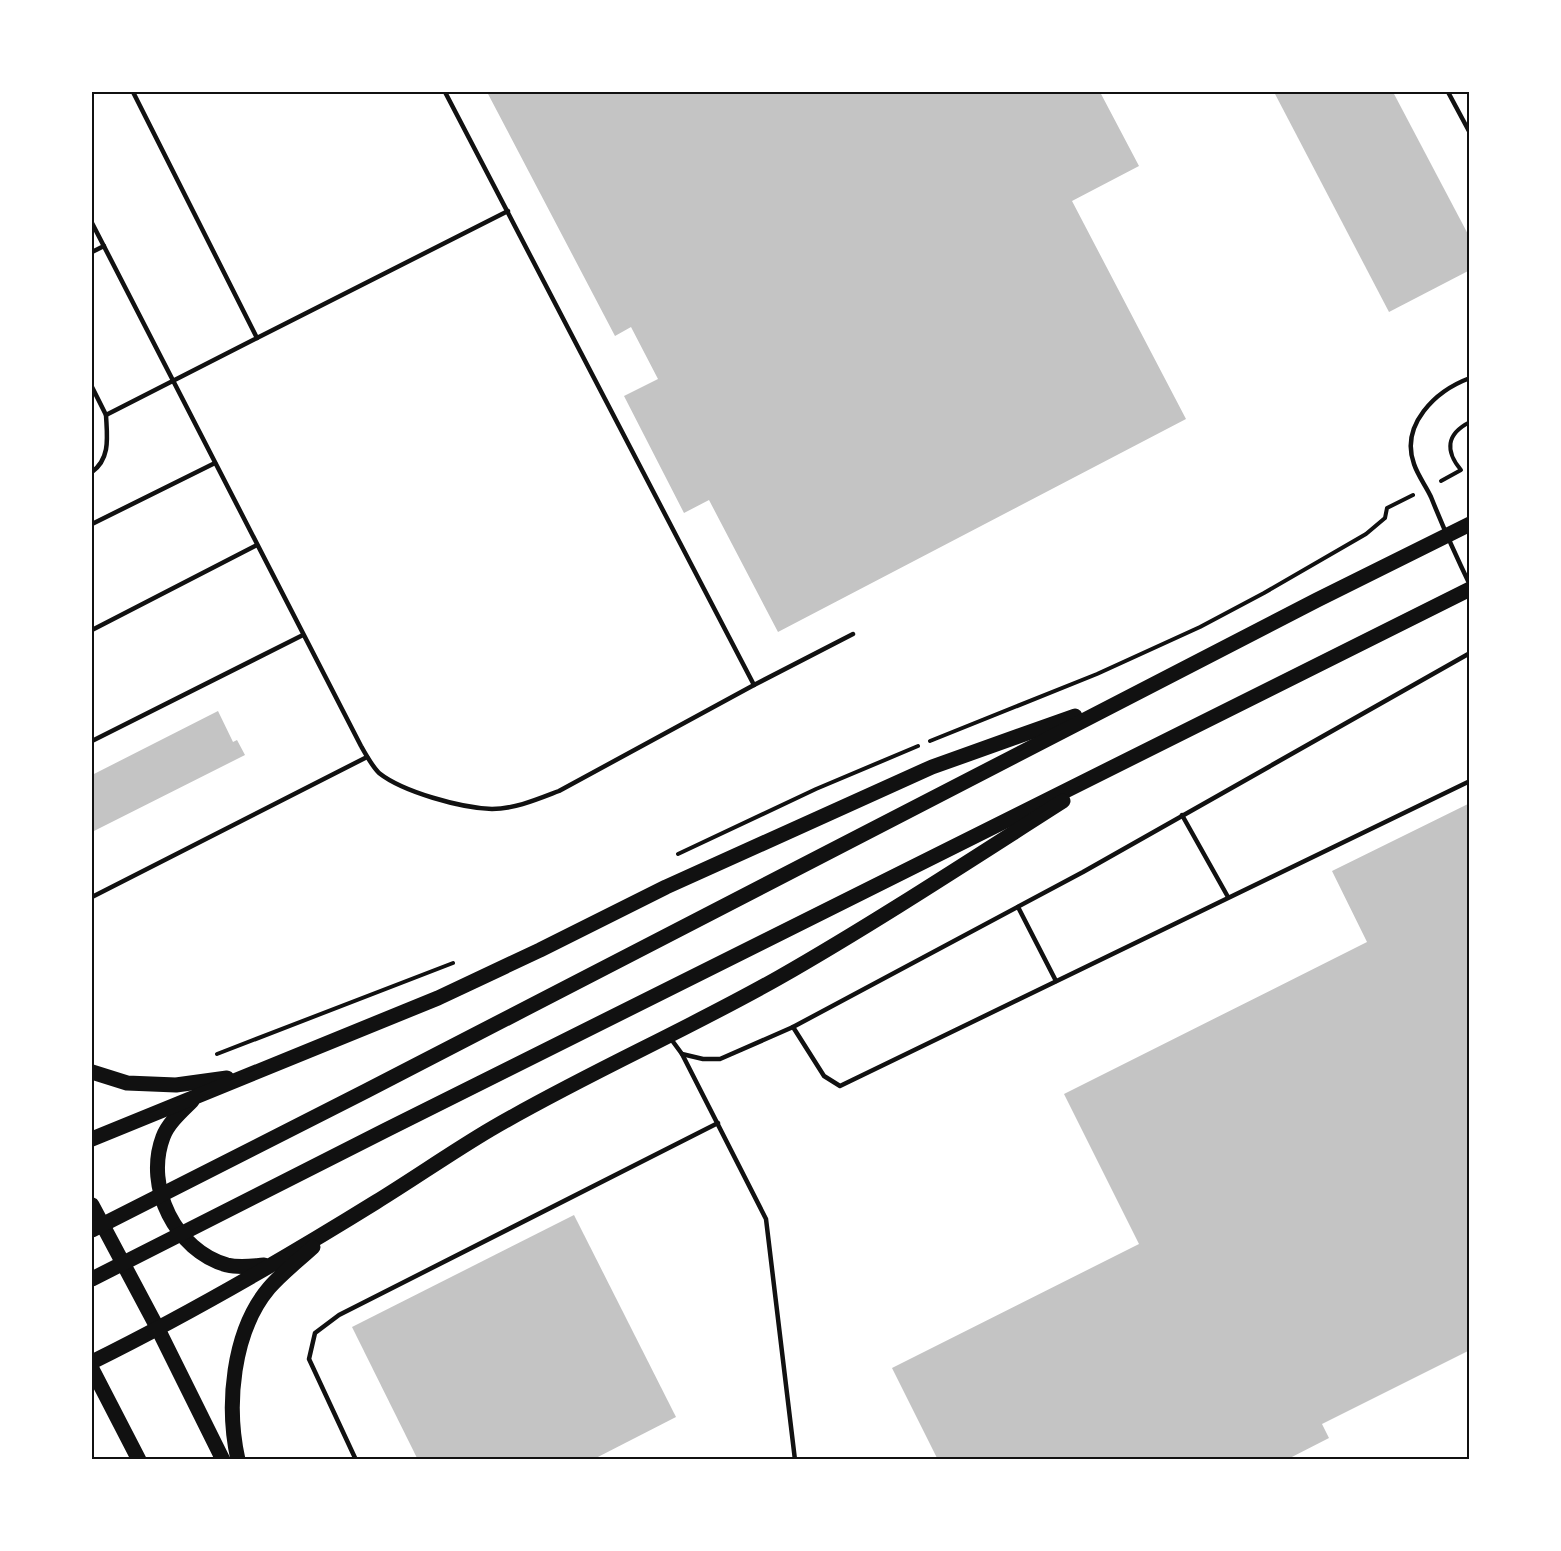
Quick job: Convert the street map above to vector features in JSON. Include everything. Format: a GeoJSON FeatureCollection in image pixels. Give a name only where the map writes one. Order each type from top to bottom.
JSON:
{"type":"FeatureCollection","features":[{"type":"Feature","properties":{"kind":"main road"},"geometry":{"type":"LineString","coordinates":[[92,1230],[1128,697],[1470,524]]}},
{"type":"Feature","properties":{"kind":"main road"},"geometry":{"type":"LineString","coordinates":[[92,1279],[1470,587]]}},
{"type":"Feature","properties":{"kind":"main road"},"geometry":{"type":"LineString","coordinates":[[92,1139],[438,998],[666,887],[932,767],[1128,697]]}},
{"type":"Feature","properties":{"kind":"main road"},"geometry":{"type":"LineString","coordinates":[[92,1362],[158,1329],[271,1264],[490,1130],[572,1083],[669,1037],[779,977],[899,905],[1133,757]]}},
{"type":"Feature","properties":{"kind":"main road"},"geometry":{"type":"LineString","coordinates":[[92,1072],[127,1083],[176,1085],[254,1074]]}},
{"type":"Feature","properties":{"kind":"main road"},"geometry":{"type":"LineString","coordinates":[[196,1097],[163,1136],[158,1179],[172,1221],[186,1241],[205,1255],[226,1264],[245,1267],[271,1264]]}},
{"type":"Feature","properties":{"kind":"main road"},"geometry":{"type":"LineString","coordinates":[[92,1205],[158,1329],[223,1460]]}},
{"type":"Feature","properties":{"kind":"main road"},"geometry":{"type":"LineString","coordinates":[[238,1460],[231,1410],[236,1365],[249,1321],[268,1289],[331,1229]]}},
{"type":"Feature","properties":{"kind":"main road"},"geometry":{"type":"LineString","coordinates":[[92,1369],[139,1460]]}},
{"type":"Feature","properties":{"kind":"lane"},"geometry":{"type":"LineString","coordinates":[[133,92],[257,338]]}},
{"type":"Feature","properties":{"kind":"lane"},"geometry":{"type":"LineString","coordinates":[[445,92],[754,686]]}},
{"type":"Feature","properties":{"kind":"lane"},"geometry":{"type":"LineString","coordinates":[[1448,92],[1470,134]]}},
{"type":"Feature","properties":{"kind":"lane"},"geometry":{"type":"LineString","coordinates":[[106,415],[508,211]]}},
{"type":"Feature","properties":{"kind":"lane"},"geometry":{"type":"LineString","coordinates":[[92,223],[367,757],[378,772],[405,789],[460,804],[493,809],[525,804],[559,791],[854,634]]}},
{"type":"Feature","properties":{"kind":"lane"},"geometry":{"type":"LineString","coordinates":[[92,252],[104,246]]}},
{"type":"Feature","properties":{"kind":"lane"},"geometry":{"type":"LineString","coordinates":[[1470,378],[1441,393],[1413,426],[1410,444],[1414,465],[1427,489],[1470,587]]}},
{"type":"Feature","properties":{"kind":"lane"},"geometry":{"type":"LineString","coordinates":[[92,389],[106,415],[106,455],[102,463],[92,472]]}},
{"type":"Feature","properties":{"kind":"lane"},"geometry":{"type":"LineString","coordinates":[[92,524],[215,463]]}},
{"type":"Feature","properties":{"kind":"lane"},"geometry":{"type":"LineString","coordinates":[[92,630],[257,545]]}},
{"type":"Feature","properties":{"kind":"lane"},"geometry":{"type":"LineString","coordinates":[[92,741],[303,635]]}},
{"type":"Feature","properties":{"kind":"lane"},"geometry":{"type":"LineString","coordinates":[[682,1054],[703,1059],[720,1059],[793,1027],[1018,907],[1470,653]]}},
{"type":"Feature","properties":{"kind":"lane"},"geometry":{"type":"LineString","coordinates":[[92,897],[367,757]]}},
{"type":"Feature","properties":{"kind":"lane"},"geometry":{"type":"LineString","coordinates":[[793,1027],[824,1076],[840,1086],[1470,781]]}},
{"type":"Feature","properties":{"kind":"lane"},"geometry":{"type":"LineString","coordinates":[[1182,815],[1228,897]]}},
{"type":"Feature","properties":{"kind":"lane"},"geometry":{"type":"LineString","coordinates":[[1018,907],[1056,981]]}},
{"type":"Feature","properties":{"kind":"lane"},"geometry":{"type":"LineString","coordinates":[[669,1037],[682,1054],[766,1219],[795,1460]]}},
{"type":"Feature","properties":{"kind":"lane"},"geometry":{"type":"LineString","coordinates":[[356,1460],[309,1359],[315,1333],[339,1315],[718,1123]]}},
{"type":"Feature","properties":{"kind":"path"},"geometry":{"type":"LineString","coordinates":[[669,858],[816,789],[1097,674],[1191,631],[1264,593],[1366,534],[1385,518],[1387,508],[1461,470],[1452,460],[1449,446],[1454,434],[1470,422]]}},
{"type":"Feature","properties":{"kind":"path"},"geometry":{"type":"LineString","coordinates":[[211,1056],[458,961]]}},
{"type":"Feature","properties":{"kind":"building"},"geometry":{"type":"Polygon","coordinates":[[[487,92],[1100,92],[1139,166],[1072,201],[1186,419],[778,632],[709,500],[684,513],[624,396],[658,379],[631,327],[615,336],[487,92]]]}},
{"type":"Feature","properties":{"kind":"building"},"geometry":{"type":"Polygon","coordinates":[[[1274,92],[1393,92],[1470,238],[1470,270],[1389,312],[1274,92]]]}},
{"type":"Feature","properties":{"kind":"building"},"geometry":{"type":"Polygon","coordinates":[[[218,711],[233,742],[237,740],[245,755],[92,832],[92,775],[218,711]]]}},
{"type":"Feature","properties":{"kind":"building"},"geometry":{"type":"Polygon","coordinates":[[[1470,803],[1470,1350],[1322,1424],[1329,1438],[1286,1460],[938,1460],[892,1368],[1139,1244],[1064,1094],[1367,942],[1332,871],[1470,803]]]}},
{"type":"Feature","properties":{"kind":"building"},"geometry":{"type":"Polygon","coordinates":[[[574,1215],[676,1417],[592,1460],[418,1460],[352,1327],[574,1215]]]}}]}
